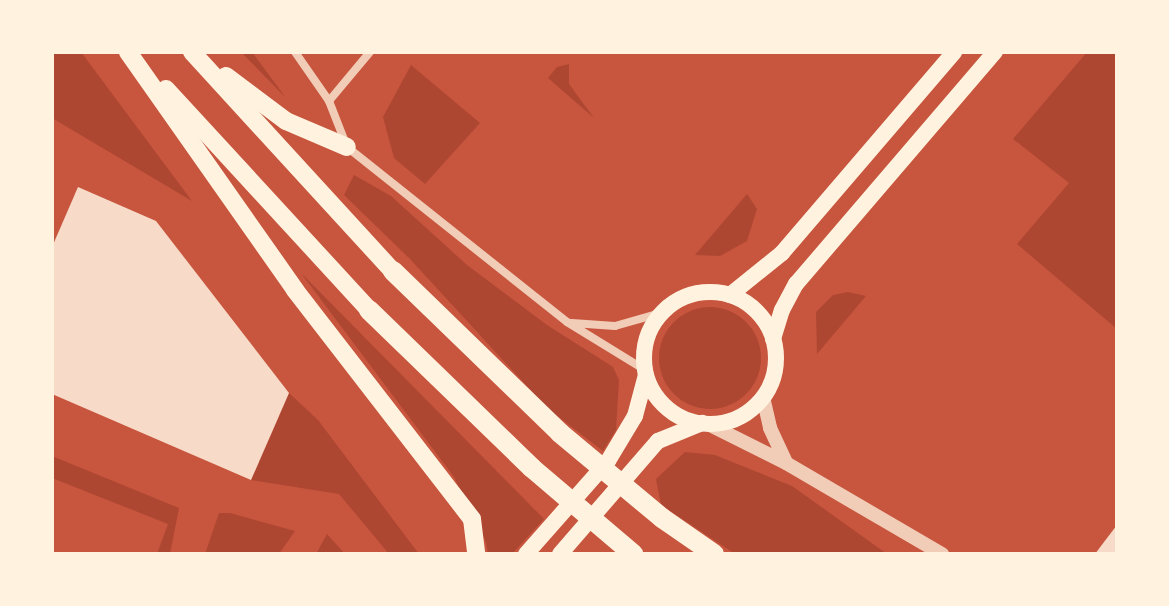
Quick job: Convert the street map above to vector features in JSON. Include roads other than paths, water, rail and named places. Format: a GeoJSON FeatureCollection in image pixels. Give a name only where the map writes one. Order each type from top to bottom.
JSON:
{"type":"FeatureCollection","features":[{"type":"Feature","properties":{"kind":"highway"},"geometry":{"type":"LineString","coordinates":[[393,271],[560,433],[662,518],[714,554]]}},
{"type":"Feature","properties":{"kind":"highway"},"geometry":{"type":"LineString","coordinates":[[369,310],[532,468],[632,553]]}},
{"type":"Feature","properties":{"kind":"main road"},"geometry":{"type":"LineString","coordinates":[[130,52],[369,310]]}},
{"type":"Feature","properties":{"kind":"main road"},"geometry":{"type":"LineString","coordinates":[[130,52],[295,290],[472,519],[476,554]]}},
{"type":"Feature","properties":{"kind":"main road"},"geometry":{"type":"LineString","coordinates":[[192,52],[286,121],[347,147]]}},
{"type":"Feature","properties":{"kind":"main road"},"geometry":{"type":"LineString","coordinates":[[192,52],[393,271]]}},
{"type":"Feature","properties":{"kind":"main road"},"geometry":{"type":"LineString","coordinates":[[730,295],[782,253],[954,52]]}},
{"type":"Feature","properties":{"kind":"main road"},"geometry":{"type":"LineString","coordinates":[[560,554],[652,447],[672,433],[704,423],[737,418],[763,397],[774,375],[773,339],[782,310],[796,284],[995,52]]}},
{"type":"Feature","properties":{"kind":"main road"},"geometry":{"type":"LineString","coordinates":[[526,554],[608,461],[635,416],[646,372],[645,344],[661,313],[693,294],[730,295],[754,309],[773,339]]}},
{"type":"Feature","properties":{"kind":"main road"},"geometry":{"type":"LineString","coordinates":[[646,372],[654,393],[667,408],[704,423]]}},
{"type":"Feature","properties":{"kind":"street"},"geometry":{"type":"LineString","coordinates":[[295,52],[329,101],[347,147],[567,322],[646,372]]}},
{"type":"Feature","properties":{"kind":"street"},"geometry":{"type":"LineString","coordinates":[[329,101],[370,52]]}},
{"type":"Feature","properties":{"kind":"street"},"geometry":{"type":"LineString","coordinates":[[567,322],[615,326],[661,313]]}},
{"type":"Feature","properties":{"kind":"street"},"geometry":{"type":"LineString","coordinates":[[763,397],[770,428],[786,463]]}},
{"type":"Feature","properties":{"kind":"street"},"geometry":{"type":"LineString","coordinates":[[704,423],[786,463],[942,554]]}}]}
